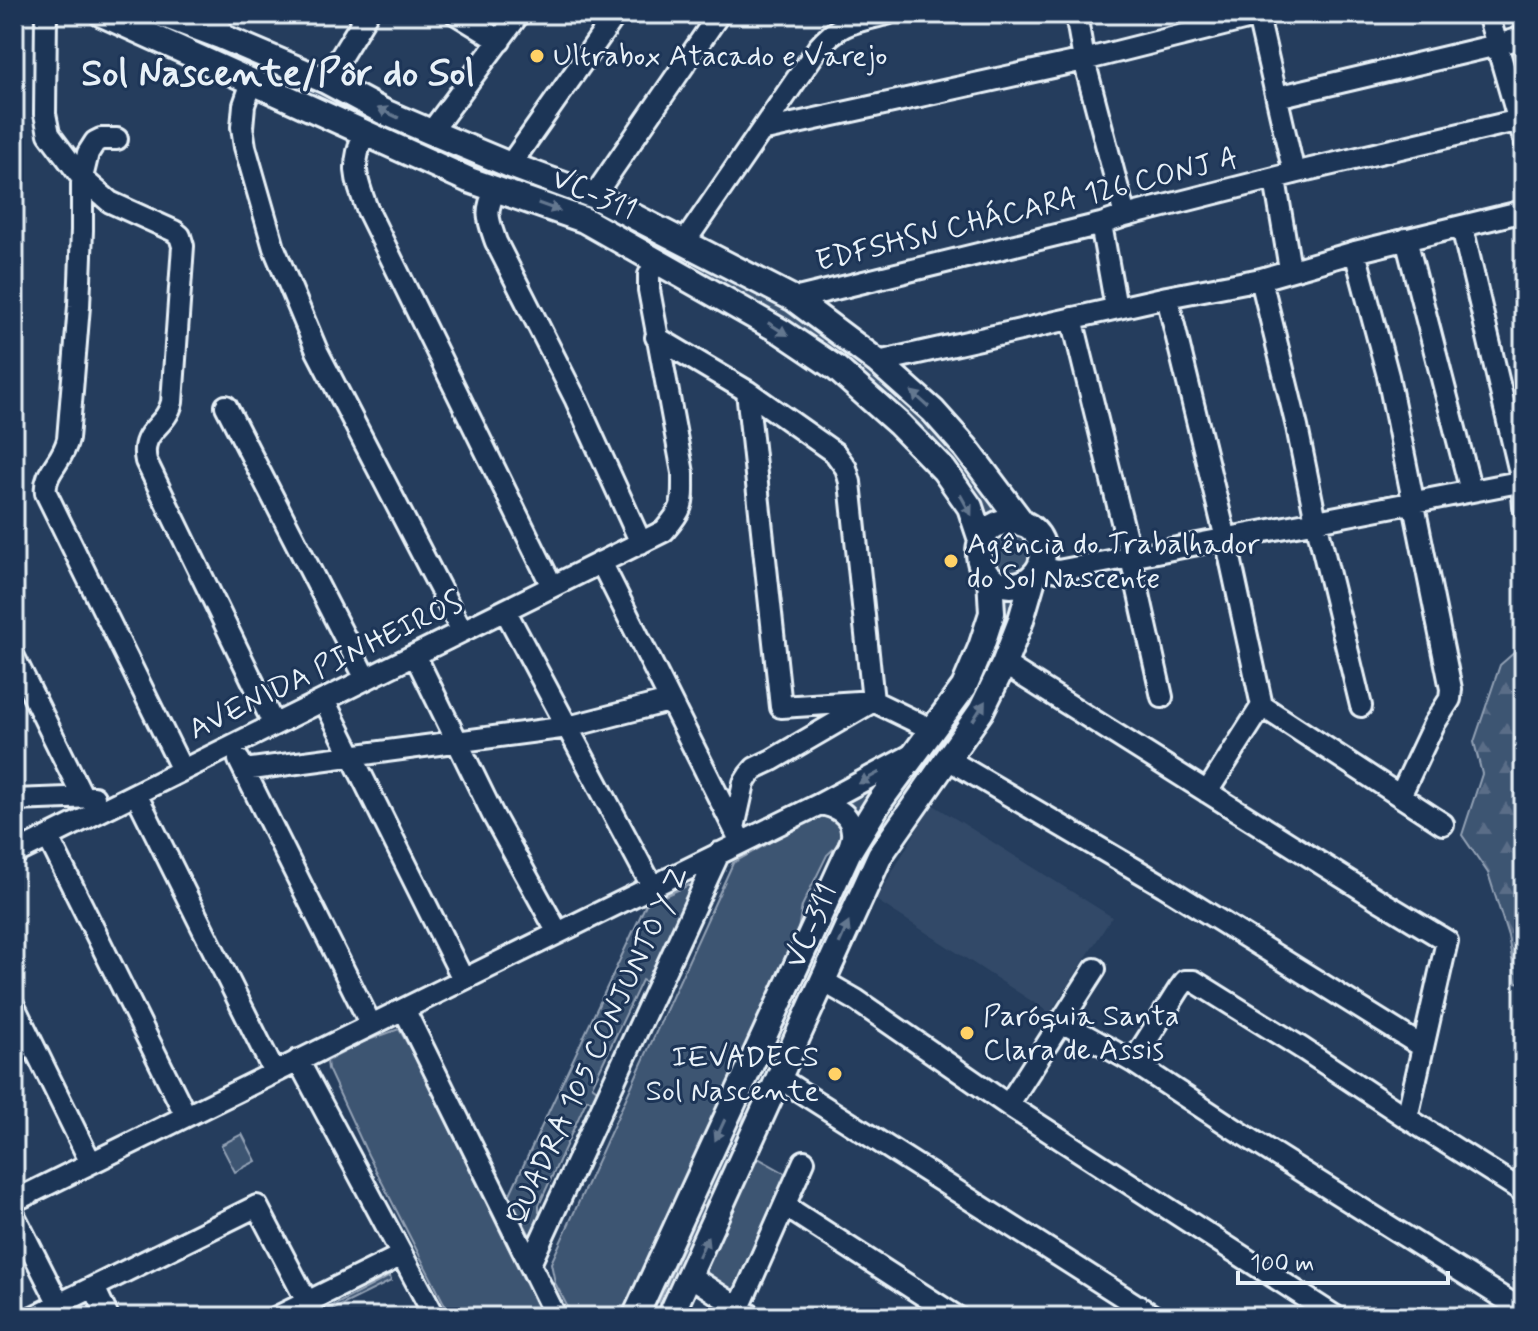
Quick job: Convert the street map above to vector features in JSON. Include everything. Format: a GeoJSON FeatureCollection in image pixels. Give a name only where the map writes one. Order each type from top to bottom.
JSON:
{"type":"FeatureCollection","features":[{"type":"Feature","properties":{"kind":"main road","name":"VC-311"},"geometry":{"type":"LineString","coordinates":[[102,14],[469,180],[584,220],[782,332],[837,369],[899,424],[944,470],[970,507],[981,540]]}},
{"type":"Feature","properties":{"kind":"main road"},"geometry":{"type":"LineString","coordinates":[[161,14],[216,24],[382,111],[486,154]]}},
{"type":"Feature","properties":{"kind":"main road"},"geometry":{"type":"LineString","coordinates":[[428,160],[438,154],[442,145],[434,133]]}},
{"type":"Feature","properties":{"kind":"main road","name":"VC-311"},"geometry":{"type":"LineString","coordinates":[[486,154],[594,196],[794,299],[878,362],[933,411],[966,448],[1023,524]]}},
{"type":"Feature","properties":{"kind":"main road"},"geometry":{"type":"LineString","coordinates":[[469,180],[476,161],[486,154]]}},
{"type":"Feature","properties":{"kind":"main road"},"geometry":{"type":"LineString","coordinates":[[1004,522],[1023,524],[1032,529],[1042,547],[1037,569],[1026,581],[1017,585],[998,583],[983,570],[979,550],[981,540],[994,526],[1004,522]]}},
{"type":"Feature","properties":{"kind":"main road","name":"VC-311"},"geometry":{"type":"LineString","coordinates":[[673,1311],[880,855],[981,711],[1004,664],[1037,569]]}},
{"type":"Feature","properties":{"kind":"main road","name":"VC-311"},"geometry":{"type":"LineString","coordinates":[[635,1317],[848,853],[880,801],[964,687],[992,613],[990,577]]}},
{"type":"Feature","properties":{"kind":"main road"},"geometry":{"type":"LineString","coordinates":[[751,1141],[747,1117],[780,1044],[778,1035],[773,1032],[763,1036]]}},
{"type":"Feature","properties":{"kind":"main road"},"geometry":{"type":"LineString","coordinates":[[673,1311],[658,1313],[652,1307],[650,1294],[677,1235],[681,1216]]}},
{"type":"Feature","properties":{"kind":"street"},"geometry":{"type":"LineString","coordinates":[[46,14],[45,114],[49,134],[82,178],[110,202],[180,236],[183,246],[172,402],[169,412],[145,442],[144,451],[146,461],[274,725]]}},
{"type":"Feature","properties":{"kind":"street"},"geometry":{"type":"LineString","coordinates":[[326,81],[367,14]]}},
{"type":"Feature","properties":{"kind":"street"},"geometry":{"type":"LineString","coordinates":[[456,14],[500,41]]}},
{"type":"Feature","properties":{"kind":"street"},"geometry":{"type":"LineString","coordinates":[[434,133],[519,14]]}},
{"type":"Feature","properties":{"kind":"street"},"geometry":{"type":"LineString","coordinates":[[510,165],[616,14]]}},
{"type":"Feature","properties":{"kind":"street"},"geometry":{"type":"LineString","coordinates":[[594,196],[719,14]]}},
{"type":"Feature","properties":{"kind":"street"},"geometry":{"type":"LineString","coordinates":[[684,243],[826,38],[845,25],[887,14]]}},
{"type":"Feature","properties":{"kind":"street"},"geometry":{"type":"LineString","coordinates":[[1076,14],[1084,60],[1125,216]]}},
{"type":"Feature","properties":{"kind":"street"},"geometry":{"type":"LineString","coordinates":[[1488,14],[1522,126]]}},
{"type":"Feature","properties":{"kind":"street"},"geometry":{"type":"LineString","coordinates":[[761,131],[1084,60],[1262,15],[1277,97],[1290,269]]}},
{"type":"Feature","properties":{"kind":"street"},"geometry":{"type":"LineString","coordinates":[[1277,97],[1524,37]]}},
{"type":"Feature","properties":{"kind":"street"},"geometry":{"type":"LineString","coordinates":[[252,82],[244,105],[242,127],[274,248],[317,351],[462,631]]}},
{"type":"Feature","properties":{"kind":"street","name":"EDFSHSN CHÁCARA 126 CONJ A"},"geometry":{"type":"LineString","coordinates":[[794,299],[1284,176],[1522,126]]}},
{"type":"Feature","properties":{"kind":"street"},"geometry":{"type":"LineString","coordinates":[[364,133],[355,171],[367,209],[552,586]]}},
{"type":"Feature","properties":{"kind":"street"},"geometry":{"type":"LineString","coordinates":[[117,139],[95,142],[88,153],[82,178],[79,306],[69,423],[63,455],[45,485],[46,493],[182,770]]}},
{"type":"Feature","properties":{"kind":"street"},"geometry":{"type":"LineString","coordinates":[[496,189],[490,200],[487,218],[496,242],[576,400],[641,543]]}},
{"type":"Feature","properties":{"kind":"street"},"geometry":{"type":"LineString","coordinates":[[878,362],[1261,279],[1355,252],[1524,211]]}},
{"type":"Feature","properties":{"kind":"street"},"geometry":{"type":"LineString","coordinates":[[1101,224],[1116,308]]}},
{"type":"Feature","properties":{"kind":"street"},"geometry":{"type":"LineString","coordinates":[[1462,227],[1523,481],[1524,507]]}},
{"type":"Feature","properties":{"kind":"street"},"geometry":{"type":"LineString","coordinates":[[1406,239],[1471,491]]}},
{"type":"Feature","properties":{"kind":"street"},"geometry":{"type":"LineString","coordinates":[[1355,252],[1388,376],[1451,689],[1446,706],[1434,724],[1400,796]]}},
{"type":"Feature","properties":{"kind":"street"},"geometry":{"type":"LineString","coordinates":[[657,260],[649,275],[656,337],[747,391],[835,453],[846,468],[873,701]]}},
{"type":"Feature","properties":{"kind":"street"},"geometry":{"type":"LineString","coordinates":[[1261,279],[1361,706]]}},
{"type":"Feature","properties":{"kind":"street"},"geometry":{"type":"LineString","coordinates":[[1167,297],[1226,539],[1262,706],[1443,824]]}},
{"type":"Feature","properties":{"kind":"street"},"geometry":{"type":"LineString","coordinates":[[1072,318],[1162,697]]}},
{"type":"Feature","properties":{"kind":"street","name":"AVENIDA PINHEIROS"},"geometry":{"type":"LineString","coordinates":[[14,854],[664,531],[678,515],[682,504],[683,473],[656,337]]}},
{"type":"Feature","properties":{"kind":"street"},"geometry":{"type":"LineString","coordinates":[[747,391],[781,707],[873,701],[933,730]]}},
{"type":"Feature","properties":{"kind":"street"},"geometry":{"type":"LineString","coordinates":[[226,406],[366,679]]}},
{"type":"Feature","properties":{"kind":"street"},"geometry":{"type":"LineString","coordinates":[[1037,569],[1058,571],[1131,558],[1523,481]]}},
{"type":"Feature","properties":{"kind":"street"},"geometry":{"type":"LineString","coordinates":[[601,562],[737,835]]}},
{"type":"Feature","properties":{"kind":"street"},"geometry":{"type":"LineString","coordinates":[[505,610],[652,886]]}},
{"type":"Feature","properties":{"kind":"street"},"geometry":{"type":"LineString","coordinates":[[415,655],[493,815],[558,933]]}},
{"type":"Feature","properties":{"kind":"street"},"geometry":{"type":"LineString","coordinates":[[14,657],[83,797]]}},
{"type":"Feature","properties":{"kind":"street"},"geometry":{"type":"LineString","coordinates":[[1004,664],[1447,941],[1407,1118]]}},
{"type":"Feature","properties":{"kind":"street"},"geometry":{"type":"LineString","coordinates":[[324,700],[463,979]]}},
{"type":"Feature","properties":{"kind":"street"},"geometry":{"type":"LineString","coordinates":[[244,770],[568,727],[669,701]]}},
{"type":"Feature","properties":{"kind":"street"},"geometry":{"type":"LineString","coordinates":[[737,835],[744,783],[755,768],[873,701]]}},
{"type":"Feature","properties":{"kind":"street"},"geometry":{"type":"LineString","coordinates":[[1207,792],[1262,706]]}},
{"type":"Feature","properties":{"kind":"street"},"geometry":{"type":"LineString","coordinates":[[231,746],[371,1025]]}},
{"type":"Feature","properties":{"kind":"street"},"geometry":{"type":"LineString","coordinates":[[14,1201],[719,853],[737,835],[820,804],[917,752]]}},
{"type":"Feature","properties":{"kind":"street"},"geometry":{"type":"LineString","coordinates":[[946,758],[1164,886],[1423,1047]]}},
{"type":"Feature","properties":{"kind":"street"},"geometry":{"type":"LineString","coordinates":[[136,794],[274,1072]]}},
{"type":"Feature","properties":{"kind":"street"},"geometry":{"type":"LineString","coordinates":[[14,800],[83,797],[106,798],[115,804]]}},
{"type":"Feature","properties":{"kind":"street"},"geometry":{"type":"LineString","coordinates":[[820,804],[837,807],[846,818],[852,831],[848,853]]}},
{"type":"Feature","properties":{"kind":"street"},"geometry":{"type":"LineString","coordinates":[[48,837],[186,1116]]}},
{"type":"Feature","properties":{"kind":"street","name":"QUADRA 105 CONJUNTO Y Z"},"geometry":{"type":"LineString","coordinates":[[530,1264],[719,853]]}},
{"type":"Feature","properties":{"kind":"street"},"geometry":{"type":"LineString","coordinates":[[1008,1105],[1095,969]]}},
{"type":"Feature","properties":{"kind":"street"},"geometry":{"type":"LineString","coordinates":[[823,981],[1336,1317]]}},
{"type":"Feature","properties":{"kind":"street"},"geometry":{"type":"LineString","coordinates":[[1133,1062],[1185,981],[1194,981],[1524,1192]]}},
{"type":"Feature","properties":{"kind":"street"},"geometry":{"type":"LineString","coordinates":[[14,1006],[91,1163]]}},
{"type":"Feature","properties":{"kind":"street"},"geometry":{"type":"LineString","coordinates":[[404,1009],[556,1317]]}},
{"type":"Feature","properties":{"kind":"street"},"geometry":{"type":"LineString","coordinates":[[1060,1021],[1133,1062],[1524,1311]]}},
{"type":"Feature","properties":{"kind":"street"},"geometry":{"type":"LineString","coordinates":[[298,1060],[435,1317]]}},
{"type":"Feature","properties":{"kind":"street"},"geometry":{"type":"LineString","coordinates":[[779,1078],[1155,1317]]}},
{"type":"Feature","properties":{"kind":"street"},"geometry":{"type":"LineString","coordinates":[[690,1276],[746,1312],[804,1161]]}},
{"type":"Feature","properties":{"kind":"street"},"geometry":{"type":"LineString","coordinates":[[37,1316],[257,1206],[311,1310]]}},
{"type":"Feature","properties":{"kind":"street"},"geometry":{"type":"LineString","coordinates":[[785,1206],[957,1317]]}},
{"type":"Feature","properties":{"kind":"street"},"geometry":{"type":"LineString","coordinates":[[14,1215],[59,1304]]}},
{"type":"Feature","properties":{"kind":"street"},"geometry":{"type":"LineString","coordinates":[[277,1317],[311,1310],[402,1255]]}},
{"type":"Feature","properties":{"kind":"street"},"geometry":{"type":"LineString","coordinates":[[94,1287],[108,1317]]}},
{"type":"Feature","properties":{"kind":"shaded area"},"geometry":{"type":"Polygon","coordinates":[[[932,804],[1112,917],[1050,1013],[876,900],[932,804]]]}},
{"type":"Feature","properties":{"kind":"green space"},"geometry":{"type":"Polygon","coordinates":[[[128,14],[434,138],[431,147],[276,83],[252,68],[128,14]]]}},
{"type":"Feature","properties":{"kind":"green space"},"geometry":{"type":"Polygon","coordinates":[[[483,165],[584,200],[794,306],[912,398],[1004,513],[982,522],[966,481],[920,428],[843,361],[480,173],[483,165]]]}},
{"type":"Feature","properties":{"kind":"green space"},"geometry":{"type":"Polygon","coordinates":[[[1010,531],[1026,537],[1032,553],[1026,569],[1010,575],[994,569],[988,553],[994,537],[1010,531]]]}},
{"type":"Feature","properties":{"kind":"green space"},"geometry":{"type":"Polygon","coordinates":[[[1022,592],[974,705],[865,859],[791,1028],[779,1021],[835,893],[922,757],[999,593],[1022,592]]]}},
{"type":"Feature","properties":{"kind":"green space"},"geometry":{"type":"Polygon","coordinates":[[[1524,644],[1524,983],[1516,982],[1508,936],[1488,873],[1462,835],[1482,774],[1474,742],[1500,665],[1524,644]]]}},
{"type":"Feature","properties":{"kind":"green space"},"geometry":{"type":"Polygon","coordinates":[[[889,775],[858,818],[839,800],[889,775]]]}},
{"type":"Feature","properties":{"kind":"green space"},"geometry":{"type":"Polygon","coordinates":[[[822,813],[839,826],[843,840],[827,855],[802,906],[796,943],[626,1317],[573,1317],[555,1283],[551,1263],[733,863],[822,813]]]}},
{"type":"Feature","properties":{"kind":"green space"},"geometry":{"type":"Polygon","coordinates":[[[689,885],[692,888],[650,984],[642,980],[592,1086],[601,1093],[596,1103],[587,1099],[539,1205],[543,1216],[531,1237],[509,1196],[646,904],[689,885]]]}},
{"type":"Feature","properties":{"kind":"green space"},"geometry":{"type":"Polygon","coordinates":[[[399,1029],[542,1317],[451,1317],[368,1155],[327,1061],[363,1042],[399,1029]]]}},
{"type":"Feature","properties":{"kind":"green space"},"geometry":{"type":"Polygon","coordinates":[[[775,1036],[776,1041],[745,1108],[740,1139],[661,1305],[659,1302],[693,1225],[696,1200],[775,1036]]]}},
{"type":"Feature","properties":{"kind":"green space"},"geometry":{"type":"Polygon","coordinates":[[[242,1134],[256,1161],[235,1172],[221,1145],[242,1134]]]}},
{"type":"Feature","properties":{"kind":"green space"},"geometry":{"type":"Polygon","coordinates":[[[751,1154],[788,1175],[738,1285],[729,1293],[706,1283],[699,1267],[722,1232],[745,1185],[751,1154]]]}},
{"type":"Feature","properties":{"kind":"green space"},"geometry":{"type":"Polygon","coordinates":[[[390,1276],[391,1281],[326,1313],[325,1310],[390,1276]]]}},
{"type":"Feature","properties":{"kind":"place","name":"Ultrabox Atacado e Varejo"},"geometry":{"type":"Point","coordinates":[537,56]}},
{"type":"Feature","properties":{"kind":"place","name":"Agência do Trabalhador do Sol Nascente"},"geometry":{"type":"Point","coordinates":[951,561]}},
{"type":"Feature","properties":{"kind":"place","name":"Paróquia Santa Clara de Assis"},"geometry":{"type":"Point","coordinates":[967,1033]}},
{"type":"Feature","properties":{"kind":"place","name":"IEVADECS Sol Nascente"},"geometry":{"type":"Point","coordinates":[835,1074]}},
{"type":"Feature","properties":{"kind":"district","name":"Sol Nascente/Pôr do Sol"},"geometry":{"type":"Point","coordinates":[278,74]}}]}
